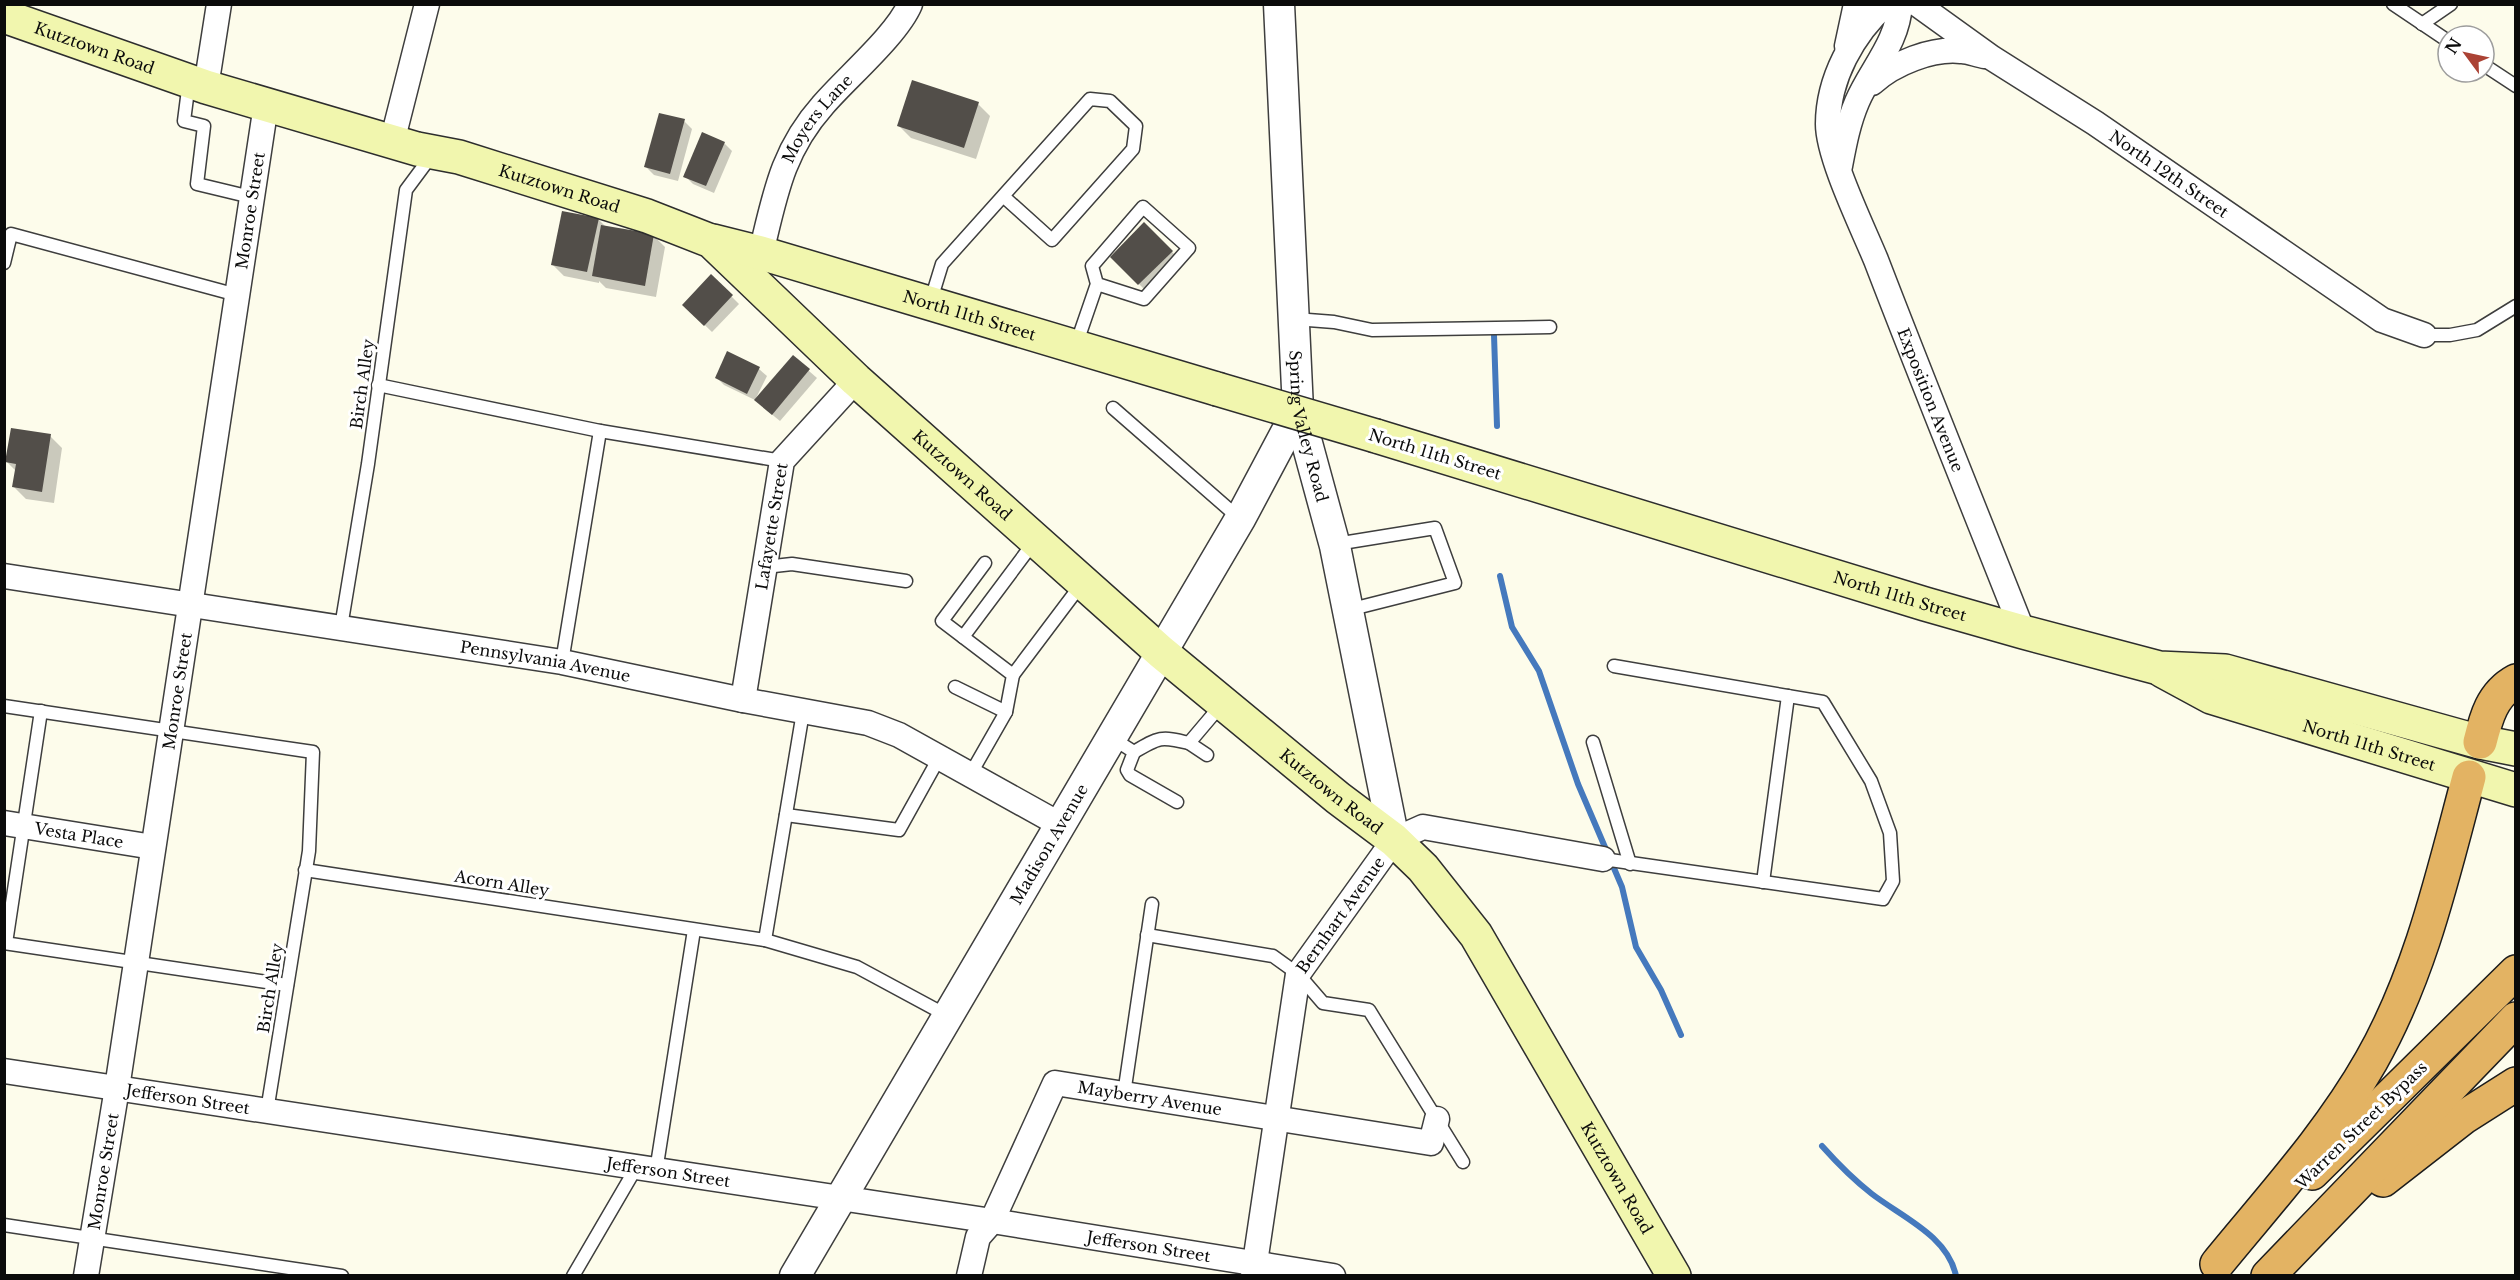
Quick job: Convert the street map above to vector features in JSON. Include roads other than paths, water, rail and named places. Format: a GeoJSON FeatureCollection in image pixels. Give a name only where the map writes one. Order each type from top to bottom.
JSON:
{"type":"FeatureCollection","features":[{"type":"Feature","properties":{"kind":"highway"},"geometry":{"type":"LineString","coordinates":[[2480,742],[2491,706],[2503,690],[2516,681]]}},
{"type":"Feature","properties":{"kind":"highway"},"geometry":{"type":"LineString","coordinates":[[2211,1270],[2337,1114],[2386,1033],[2401,1002],[2426,935],[2469,777]]}},
{"type":"Feature","properties":{"kind":"highway","name":"Warren Street Bypass"},"geometry":{"type":"LineString","coordinates":[[2211,1270],[2391,1097],[2516,972]]}},
{"type":"Feature","properties":{"kind":"highway","name":"Warren Street Bypass"},"geometry":{"type":"LineString","coordinates":[[2277,1267],[2516,1019]]}},
{"type":"Feature","properties":{"kind":"highway"},"geometry":{"type":"LineString","coordinates":[[2277,1267],[2422,1149],[2516,1084]]}},
{"type":"Feature","properties":{"kind":"main road","name":"Kutztown Road"},"geometry":{"type":"LineString","coordinates":[[20,18],[197,84],[433,154],[452,155],[647,216],[711,240],[856,380],[1161,652],[1338,798],[1394,840],[1423,868],[1476,935],[1674,1275]]}},
{"type":"Feature","properties":{"kind":"main road","name":"North 11th Street"},"geometry":{"type":"LineString","coordinates":[[711,240],[1376,436],[1925,604],[2024,632],[2159,668],[2225,671],[2480,742],[2516,749]]}},
{"type":"Feature","properties":{"kind":"main road","name":"North 11th Street"},"geometry":{"type":"LineString","coordinates":[[2159,668],[2211,697],[2516,790]]}},
{"type":"Feature","properties":{"kind":"main road"},"geometry":{"type":"LineString","coordinates":[[2469,777],[2480,742]]}},
{"type":"Feature","properties":{"kind":"street"},"geometry":{"type":"LineString","coordinates":[[197,84],[219,4]]}},
{"type":"Feature","properties":{"kind":"street"},"geometry":{"type":"LineString","coordinates":[[392,142],[427,4]]}},
{"type":"Feature","properties":{"kind":"street","name":"Moyers Lane"},"geometry":{"type":"LineString","coordinates":[[761,253],[780,175],[796,142],[822,106],[898,25],[910,4]]}},
{"type":"Feature","properties":{"kind":"street","name":"Spring Valley Road"},"geometry":{"type":"LineString","coordinates":[[1279,4],[1298,410],[1335,544],[1394,840]]}},
{"type":"Feature","properties":{"kind":"street"},"geometry":{"type":"LineString","coordinates":[[1844,58],[1856,4]]}},
{"type":"Feature","properties":{"kind":"street","name":"Exposition Avenue"},"geometry":{"type":"LineString","coordinates":[[1886,4],[1854,41],[1844,58],[1837,76],[1828,122],[1829,136],[1840,169],[2024,632]]}},
{"type":"Feature","properties":{"kind":"street"},"geometry":{"type":"LineString","coordinates":[[1840,169],[1848,128],[1857,101],[1887,51],[1899,22],[1900,4]]}},
{"type":"Feature","properties":{"kind":"street","name":"North 12th Street"},"geometry":{"type":"LineString","coordinates":[[1917,4],[1992,58],[2095,123],[2382,320],[2424,335]]}},
{"type":"Feature","properties":{"kind":"street"},"geometry":{"type":"LineString","coordinates":[[1857,101],[1884,72],[1918,57],[1961,51],[1992,58]]}},
{"type":"Feature","properties":{"kind":"street","name":"Monroe Street"},"geometry":{"type":"LineString","coordinates":[[86,1275],[117,1089],[266,105]]}},
{"type":"Feature","properties":{"kind":"street","name":"Lafayette Street"},"geometry":{"type":"LineString","coordinates":[[743,700],[782,461],[856,380]]}},
{"type":"Feature","properties":{"kind":"street","name":"Madison Avenue"},"geometry":{"type":"LineString","coordinates":[[795,1275],[1059,824],[1123,744],[1161,652],[1240,519],[1298,410]]}},
{"type":"Feature","properties":{"kind":"street","name":"Pennsylvania Avenue"},"geometry":{"type":"LineString","coordinates":[[4,576],[562,662],[803,712],[868,723],[899,735],[1059,824]]}},
{"type":"Feature","properties":{"kind":"street","name":"Vesta Place"},"geometry":{"type":"LineString","coordinates":[[14,825],[153,847]]}},
{"type":"Feature","properties":{"kind":"street","name":"Bernhart Avenue"},"geometry":{"type":"LineString","coordinates":[[1254,1269],[1298,974],[1394,840],[1424,826],[1603,860]]}},
{"type":"Feature","properties":{"kind":"street","name":"Jefferson Street"},"geometry":{"type":"LineString","coordinates":[[4,1071],[993,1221],[1254,1269],[1333,1275]]}},
{"type":"Feature","properties":{"kind":"street","name":"Mayberry Avenue"},"geometry":{"type":"LineString","coordinates":[[969,1275],[978,1237],[993,1221],[1055,1083],[1431,1143],[1437,1119]]}},
{"type":"Feature","properties":{"kind":"lane"},"geometry":{"type":"LineString","coordinates":[[2393,4],[2436,33]]}},
{"type":"Feature","properties":{"kind":"lane"},"geometry":{"type":"LineString","coordinates":[[2422,24],[2451,4]]}},
{"type":"Feature","properties":{"kind":"lane"},"geometry":{"type":"LineString","coordinates":[[2496,73],[2516,86]]}},
{"type":"Feature","properties":{"kind":"lane"},"geometry":{"type":"LineString","coordinates":[[197,84],[184,121],[204,126],[196,184],[251,197]]}},
{"type":"Feature","properties":{"kind":"lane"},"geometry":{"type":"LineString","coordinates":[[929,304],[942,264],[1090,99],[1110,101],[1136,126],[1133,148],[1052,240],[1003,196]]}},
{"type":"Feature","properties":{"kind":"lane","name":"Birch Alley"},"geometry":{"type":"LineString","coordinates":[[341,627],[406,190],[433,154]]}},
{"type":"Feature","properties":{"kind":"lane"},"geometry":{"type":"LineString","coordinates":[[1075,348],[1097,284],[1092,266],[1143,207],[1189,248],[1144,299],[1097,284]]}},
{"type":"Feature","properties":{"kind":"lane"},"geometry":{"type":"LineString","coordinates":[[4,263],[11,234],[237,295]]}},
{"type":"Feature","properties":{"kind":"lane"},"geometry":{"type":"LineString","coordinates":[[2424,335],[2450,335],[2477,330],[2516,306]]}},
{"type":"Feature","properties":{"kind":"lane"},"geometry":{"type":"LineString","coordinates":[[1294,319],[1334,322],[1372,330],[1551,327]]}},
{"type":"Feature","properties":{"kind":"lane"},"geometry":{"type":"LineString","coordinates":[[378,386],[600,431],[782,461]]}},
{"type":"Feature","properties":{"kind":"lane"},"geometry":{"type":"LineString","coordinates":[[1113,408],[1240,519]]}},
{"type":"Feature","properties":{"kind":"lane"},"geometry":{"type":"LineString","coordinates":[[562,662],[600,431]]}},
{"type":"Feature","properties":{"kind":"lane"},"geometry":{"type":"LineString","coordinates":[[1335,544],[1435,528],[1455,583],[1348,610]]}},
{"type":"Feature","properties":{"kind":"lane"},"geometry":{"type":"LineString","coordinates":[[963,637],[1036,539]]}},
{"type":"Feature","properties":{"kind":"lane"},"geometry":{"type":"LineString","coordinates":[[985,563],[942,621],[1013,675]]}},
{"type":"Feature","properties":{"kind":"lane"},"geometry":{"type":"LineString","coordinates":[[765,567],[792,564],[906,581]]}},
{"type":"Feature","properties":{"kind":"lane"},"geometry":{"type":"LineString","coordinates":[[970,775],[1006,712],[1013,675],[1084,581]]}},
{"type":"Feature","properties":{"kind":"lane"},"geometry":{"type":"LineString","coordinates":[[1603,860],[1883,899],[1893,881],[1890,834],[1871,781],[1823,702],[1614,666]]}},
{"type":"Feature","properties":{"kind":"lane"},"geometry":{"type":"LineString","coordinates":[[956,687],[1006,712]]}},
{"type":"Feature","properties":{"kind":"lane"},"geometry":{"type":"LineString","coordinates":[[1763,882],[1788,696]]}},
{"type":"Feature","properties":{"kind":"lane"},"geometry":{"type":"LineString","coordinates":[[1189,743],[1223,703]]}},
{"type":"Feature","properties":{"kind":"lane"},"geometry":{"type":"LineString","coordinates":[[4,706],[171,732]]}},
{"type":"Feature","properties":{"kind":"lane"},"geometry":{"type":"LineString","coordinates":[[41,711],[14,825],[5,943],[287,985]]}},
{"type":"Feature","properties":{"kind":"lane"},"geometry":{"type":"LineString","coordinates":[[765,940],[803,712]]}},
{"type":"Feature","properties":{"kind":"lane","name":"Birch Alley"},"geometry":{"type":"LineString","coordinates":[[171,732],[314,752],[309,851],[267,1111]]}},
{"type":"Feature","properties":{"kind":"lane"},"geometry":{"type":"LineString","coordinates":[[1177,801],[1130,775],[1127,770],[1123,744],[1171,739],[1189,743],[1207,755]]}},
{"type":"Feature","properties":{"kind":"lane"},"geometry":{"type":"LineString","coordinates":[[1593,742],[1630,864]]}},
{"type":"Feature","properties":{"kind":"lane"},"geometry":{"type":"LineString","coordinates":[[786,815],[899,830],[939,758]]}},
{"type":"Feature","properties":{"kind":"lane","name":"Acorn Alley"},"geometry":{"type":"LineString","coordinates":[[305,870],[765,940],[857,967],[948,1016]]}},
{"type":"Feature","properties":{"kind":"lane"},"geometry":{"type":"LineString","coordinates":[[1124,1094],[1152,904]]}},
{"type":"Feature","properties":{"kind":"lane"},"geometry":{"type":"LineString","coordinates":[[573,1275],[646,1169],[694,930]]}},
{"type":"Feature","properties":{"kind":"lane"},"geometry":{"type":"LineString","coordinates":[[1147,935],[1273,956],[1298,974],[1323,1003],[1369,1010],[1463,1162]]}},
{"type":"Feature","properties":{"kind":"lane"},"geometry":{"type":"LineString","coordinates":[[4,1225],[342,1275]]}},
{"type":"Feature","properties":{"kind":"waterway"},"geometry":{"type":"LineString","coordinates":[[1494,335],[1497,426]]}},
{"type":"Feature","properties":{"kind":"waterway"},"geometry":{"type":"LineString","coordinates":[[1500,576],[1512,627],[1539,671],[1578,784],[1622,887],[1636,947],[1661,990],[1681,1035]]}},
{"type":"Feature","properties":{"kind":"waterway"},"geometry":{"type":"LineString","coordinates":[[1822,1146],[1865,1189],[1934,1239],[1944,1250],[1956,1276]]}}]}
